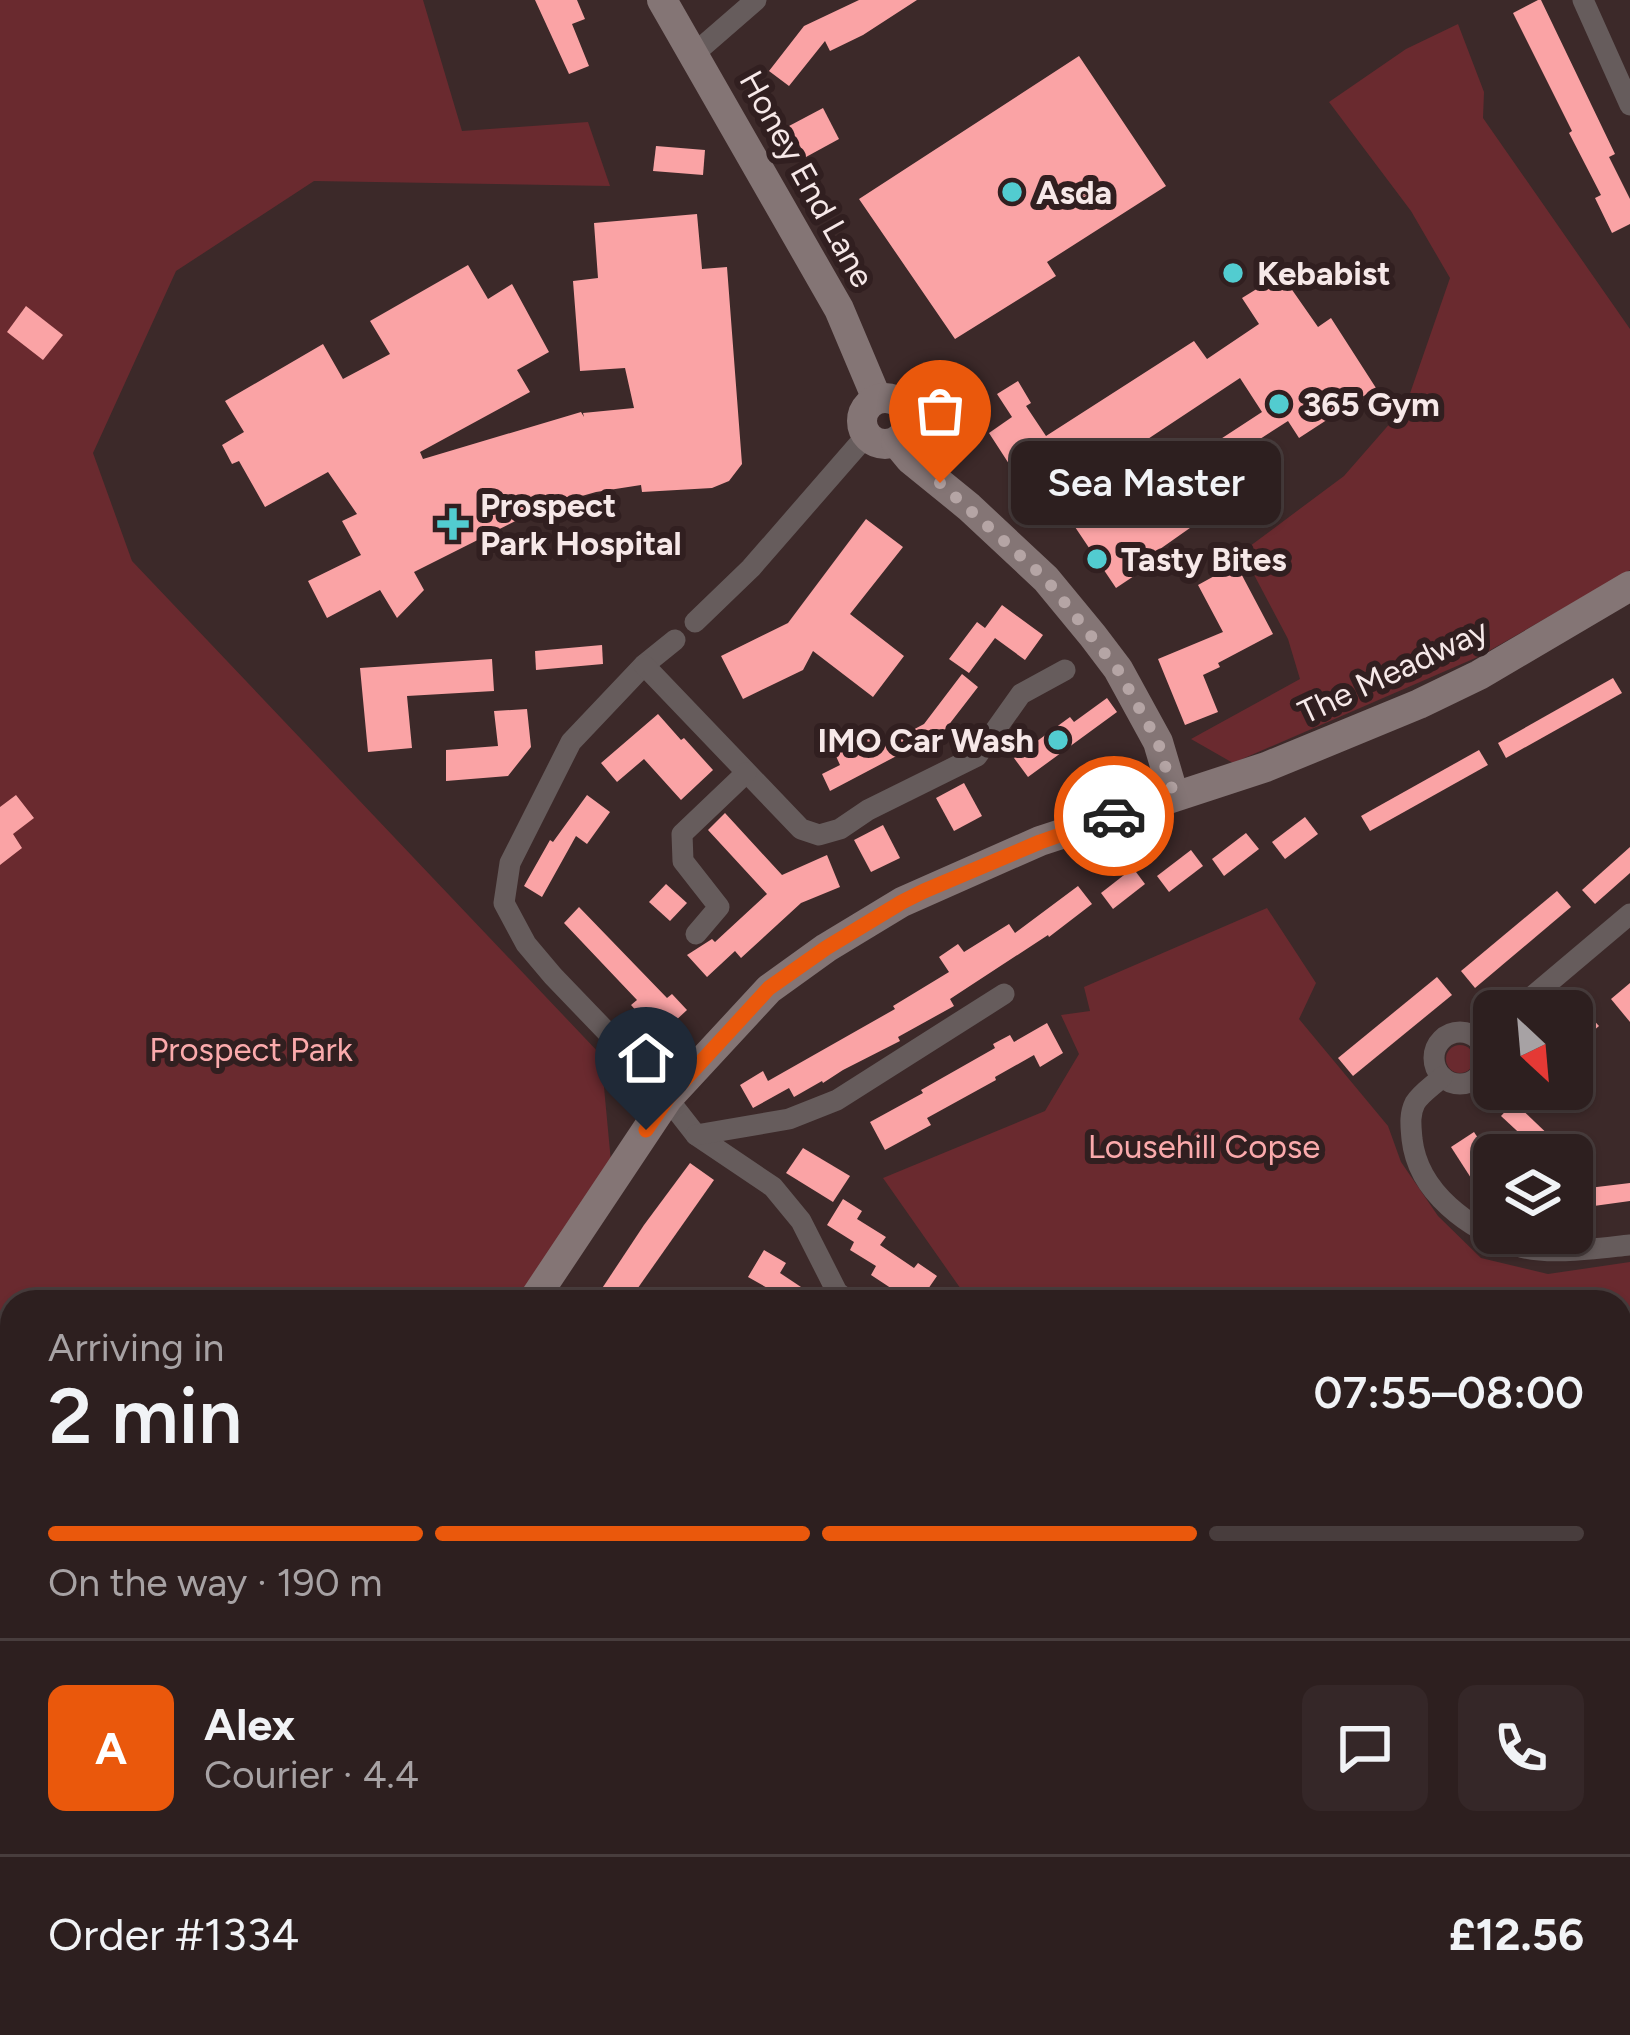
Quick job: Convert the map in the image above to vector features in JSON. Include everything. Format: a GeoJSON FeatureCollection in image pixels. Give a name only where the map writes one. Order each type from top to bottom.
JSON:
{"type":"FeatureCollection","features":[{"type":"Feature","properties":{"kind":"street","name":"Honey End Lane"},"geometry":{"type":"LineString","coordinates":[[662,0],[839,309],[877,399],[892,399],[904,408],[908,423],[902,437],[881,439]]}},
{"type":"Feature","properties":{"kind":"street"},"geometry":{"type":"LineString","coordinates":[[695,53],[756,0]]}},
{"type":"Feature","properties":{"kind":"street"},"geometry":{"type":"LineString","coordinates":[[1583,0],[1630,105]]}},
{"type":"Feature","properties":{"kind":"street"},"geometry":{"type":"LineString","coordinates":[[695,622],[881,439],[969,507],[1046,579],[1093,636],[1120,672],[1158,742],[1174,796]]}},
{"type":"Feature","properties":{"kind":"street","name":"The Meadway"},"geometry":{"type":"LineString","coordinates":[[540,1290],[668,1098],[769,988],[826,948],[902,902],[1040,842],[1266,767],[1419,704],[1479,675],[1630,586]]}},
{"type":"Feature","properties":{"kind":"street"},"geometry":{"type":"LineString","coordinates":[[675,640],[644,665],[571,742],[510,863],[505,903],[526,944],[668,1098],[696,1135],[773,1186],[800,1221],[836,1290]]}},
{"type":"Feature","properties":{"kind":"street"},"geometry":{"type":"LineString","coordinates":[[644,665],[801,829],[819,835],[840,829],[868,810],[977,756],[1022,694],[1065,670]]}},
{"type":"Feature","properties":{"kind":"street"},"geometry":{"type":"LineString","coordinates":[[696,934],[718,907],[683,861],[682,834],[746,773]]}},
{"type":"Feature","properties":{"kind":"street"},"geometry":{"type":"LineString","coordinates":[[1540,990],[1630,914]]}},
{"type":"Feature","properties":{"kind":"street"},"geometry":{"type":"LineString","coordinates":[[696,1135],[789,1119],[837,1100],[1004,994]]}},
{"type":"Feature","properties":{"kind":"street"},"geometry":{"type":"LineString","coordinates":[[1473,1034],[1459,1032],[1444,1038],[1434,1062],[1442,1077],[1458,1084],[1473,1080]]}},
{"type":"Feature","properties":{"kind":"street"},"geometry":{"type":"LineString","coordinates":[[1442,1077],[1416,1101],[1410,1119],[1414,1160],[1435,1193],[1465,1221],[1522,1248],[1630,1245]]}},
{"type":"Feature","properties":{"kind":"green space","name":"Prospect Park"},"geometry":{"type":"Polygon","coordinates":[[[0,0],[423,0],[462,131],[588,122],[610,186],[314,181],[176,271],[93,453],[132,561],[601,1055],[611,1162],[524,1290],[0,1290],[0,0]]]}},
{"type":"Feature","properties":{"kind":"green space"},"geometry":{"type":"Polygon","coordinates":[[[1458,24],[1484,92],[1483,118],[1630,329],[1630,570],[1480,656],[1233,763],[1191,739],[1300,679],[1288,639],[1242,552],[1344,476],[1406,405],[1450,278],[1411,211],[1329,102],[1406,49],[1458,24]]]}},
{"type":"Feature","properties":{"kind":"green space","name":"Lousehill Copse"},"geometry":{"type":"Polygon","coordinates":[[[1267,908],[1316,983],[1299,1019],[1388,1126],[1401,1162],[1438,1216],[1473,1254],[1548,1274],[1630,1262],[1630,1290],[962,1290],[883,1178],[1045,1111],[1079,1054],[1061,1015],[1090,1011],[1084,987],[1267,908]]]}},
{"type":"Feature","properties":{"kind":"green space"},"geometry":{"type":"Polygon","coordinates":[[[1460,1045],[1470,1049],[1470,1069],[1460,1073],[1450,1069],[1446,1059],[1450,1049],[1460,1045]]]}},
{"type":"Feature","properties":{"kind":"building"},"geometry":{"type":"Polygon","coordinates":[[[535,0],[577,0],[585,19],[572,24],[589,66],[569,74],[535,0]]]}},
{"type":"Feature","properties":{"kind":"building"},"geometry":{"type":"Polygon","coordinates":[[[859,0],[917,0],[830,51],[825,41],[789,86],[769,71],[804,26],[859,0]]]}},
{"type":"Feature","properties":{"kind":"building"},"geometry":{"type":"Polygon","coordinates":[[[1538,0],[1615,154],[1609,157],[1630,199],[1630,224],[1612,233],[1595,198],[1601,195],[1513,13],[1538,0]]]}},
{"type":"Feature","properties":{"kind":"building","name":"Asda"},"geometry":{"type":"Polygon","coordinates":[[[1079,56],[1166,186],[1047,262],[1056,276],[955,339],[859,199],[1079,56]]]}},
{"type":"Feature","properties":{"kind":"building"},"geometry":{"type":"Polygon","coordinates":[[[823,108],[839,139],[806,157],[789,126],[823,108]]]}},
{"type":"Feature","properties":{"kind":"building"},"geometry":{"type":"Polygon","coordinates":[[[656,146],[705,150],[703,175],[653,171],[656,146]]]}},
{"type":"Feature","properties":{"kind":"building","name":"Prospect Park Hospital"},"geometry":{"type":"Polygon","coordinates":[[[697,214],[702,269],[727,267],[742,464],[729,481],[712,488],[642,492],[641,485],[543,507],[414,572],[424,590],[397,618],[380,590],[327,618],[308,581],[361,555],[342,521],[357,514],[328,472],[265,507],[239,461],[232,464],[222,445],[244,432],[225,401],[323,344],[343,379],[390,354],[370,321],[468,265],[488,299],[512,284],[549,352],[517,370],[530,392],[420,452],[423,459],[581,412],[584,417],[583,413],[634,408],[625,368],[580,371],[573,281],[598,278],[594,223],[697,214]]]}},
{"type":"Feature","properties":{"kind":"building"},"geometry":{"type":"Polygon","coordinates":[[[1281,274],[1318,327],[1331,318],[1376,388],[1299,438],[1288,421],[1260,439],[1278,466],[1153,554],[1158,560],[1116,588],[1073,524],[1130,486],[1135,495],[1262,412],[1240,378],[1037,507],[989,433],[1012,417],[997,394],[1018,381],[1031,403],[1026,406],[1046,436],[1194,341],[1207,359],[1259,324],[1242,298],[1281,274]]]}},
{"type":"Feature","properties":{"kind":"building"},"geometry":{"type":"Polygon","coordinates":[[[26,306],[63,335],[43,360],[7,332],[26,306]]]}},
{"type":"Feature","properties":{"kind":"building"},"geometry":{"type":"Polygon","coordinates":[[[866,519],[903,547],[850,614],[904,656],[873,697],[813,651],[803,670],[743,699],[721,656],[788,623],[866,519]]]}},
{"type":"Feature","properties":{"kind":"building"},"geometry":{"type":"Polygon","coordinates":[[[1236,564],[1273,634],[1203,675],[1218,712],[1185,725],[1158,659],[1223,632],[1198,585],[1236,564]]]}},
{"type":"Feature","properties":{"kind":"building"},"geometry":{"type":"Polygon","coordinates":[[[1002,605],[1043,635],[1025,660],[995,638],[969,673],[949,659],[977,622],[985,628],[1002,605]]]}},
{"type":"Feature","properties":{"kind":"building"},"geometry":{"type":"Polygon","coordinates":[[[602,645],[603,664],[536,670],[535,651],[602,645]]]}},
{"type":"Feature","properties":{"kind":"building"},"geometry":{"type":"Polygon","coordinates":[[[492,659],[494,691],[407,696],[412,748],[368,752],[360,668],[492,659]]]}},
{"type":"Feature","properties":{"kind":"building"},"geometry":{"type":"Polygon","coordinates":[[[962,674],[978,687],[944,731],[830,791],[822,774],[840,765],[835,754],[869,737],[875,750],[924,724],[962,674]]]}},
{"type":"Feature","properties":{"kind":"building"},"geometry":{"type":"Polygon","coordinates":[[[1613,678],[1622,693],[1506,758],[1498,743],[1613,678]]]}},
{"type":"Feature","properties":{"kind":"building","name":"IMO Car Wash"},"geometry":{"type":"Polygon","coordinates":[[[1107,698],[1117,712],[1028,777],[1014,758],[1070,717],[1074,722],[1107,698]]]}},
{"type":"Feature","properties":{"kind":"building"},"geometry":{"type":"Polygon","coordinates":[[[527,709],[531,747],[508,776],[446,781],[446,750],[498,746],[494,711],[527,709]]]}},
{"type":"Feature","properties":{"kind":"building"},"geometry":{"type":"Polygon","coordinates":[[[658,714],[713,770],[681,800],[644,759],[617,782],[601,763],[658,714]]]}},
{"type":"Feature","properties":{"kind":"building"},"geometry":{"type":"Polygon","coordinates":[[[1479,750],[1488,765],[1370,831],[1361,816],[1479,750]]]}},
{"type":"Feature","properties":{"kind":"building"},"geometry":{"type":"Polygon","coordinates":[[[964,783],[982,816],[954,831],[936,798],[964,783]]]}},
{"type":"Feature","properties":{"kind":"building"},"geometry":{"type":"Polygon","coordinates":[[[16,795],[34,818],[13,834],[22,848],[0,865],[0,807],[16,795]]]}},
{"type":"Feature","properties":{"kind":"building"},"geometry":{"type":"Polygon","coordinates":[[[587,795],[610,812],[587,844],[576,836],[542,897],[524,886],[550,840],[587,795]]]}},
{"type":"Feature","properties":{"kind":"building"},"geometry":{"type":"Polygon","coordinates":[[[725,813],[782,875],[827,855],[840,887],[801,903],[741,958],[735,951],[707,977],[687,955],[712,939],[715,942],[767,894],[708,830],[725,813]]]}},
{"type":"Feature","properties":{"kind":"building"},"geometry":{"type":"Polygon","coordinates":[[[1305,817],[1318,834],[1285,859],[1272,842],[1305,817]]]}},
{"type":"Feature","properties":{"kind":"building"},"geometry":{"type":"Polygon","coordinates":[[[883,825],[900,858],[871,872],[854,840],[883,825]]]}},
{"type":"Feature","properties":{"kind":"building"},"geometry":{"type":"Polygon","coordinates":[[[1246,833],[1259,849],[1224,876],[1212,859],[1246,833]]]}},
{"type":"Feature","properties":{"kind":"building"},"geometry":{"type":"Polygon","coordinates":[[[1630,847],[1630,873],[1595,904],[1582,890],[1630,847]]]}},
{"type":"Feature","properties":{"kind":"building"},"geometry":{"type":"Polygon","coordinates":[[[1191,850],[1203,866],[1169,892],[1157,876],[1191,850]]]}},
{"type":"Feature","properties":{"kind":"building"},"geometry":{"type":"Polygon","coordinates":[[[1133,868],[1145,884],[1113,909],[1101,893],[1133,868]]]}},
{"type":"Feature","properties":{"kind":"building"},"geometry":{"type":"Polygon","coordinates":[[[666,884],[687,903],[670,921],[649,902],[666,884]]]}},
{"type":"Feature","properties":{"kind":"building"},"geometry":{"type":"Polygon","coordinates":[[[1078,886],[1092,904],[950,999],[954,1006],[823,1083],[794,1097],[789,1088],[753,1108],[740,1085],[763,1071],[768,1081],[895,1009],[893,1006],[949,972],[939,957],[958,944],[964,952],[1009,924],[1015,933],[1078,886]]]}},
{"type":"Feature","properties":{"kind":"building"},"geometry":{"type":"Polygon","coordinates":[[[1557,891],[1571,907],[1475,988],[1461,971],[1557,891]]]}},
{"type":"Feature","properties":{"kind":"building"},"geometry":{"type":"Polygon","coordinates":[[[579,907],[667,998],[672,994],[687,1010],[659,1036],[631,1005],[637,1000],[564,923],[579,907]]]}},
{"type":"Feature","properties":{"kind":"building"},"geometry":{"type":"Polygon","coordinates":[[[1437,977],[1452,995],[1353,1076],[1338,1058],[1437,977]]]}},
{"type":"Feature","properties":{"kind":"building"},"geometry":{"type":"Polygon","coordinates":[[[1630,983],[1630,1022],[1611,999],[1630,983]]]}},
{"type":"Feature","properties":{"kind":"building"},"geometry":{"type":"Polygon","coordinates":[[[1047,1023],[1063,1053],[1040,1067],[1034,1055],[927,1118],[931,1125],[885,1150],[870,1122],[995,1048],[993,1044],[1010,1035],[1014,1042],[1047,1023]]]}},
{"type":"Feature","properties":{"kind":"building"},"geometry":{"type":"Polygon","coordinates":[[[1507,1110],[1522,1110],[1548,1134],[1520,1134],[1501,1116],[1507,1110]]]}},
{"type":"Feature","properties":{"kind":"building"},"geometry":{"type":"Polygon","coordinates":[[[1475,1134],[1471,1178],[1451,1147],[1475,1134]]]}},
{"type":"Feature","properties":{"kind":"building"},"geometry":{"type":"Polygon","coordinates":[[[803,1148],[850,1176],[833,1202],[786,1173],[803,1148]]]}},
{"type":"Feature","properties":{"kind":"building"},"geometry":{"type":"Polygon","coordinates":[[[690,1163],[714,1180],[636,1290],[601,1290],[690,1163]]]}},
{"type":"Feature","properties":{"kind":"building"},"geometry":{"type":"Polygon","coordinates":[[[1630,1183],[1630,1201],[1593,1206],[1593,1187],[1630,1183]]]}},
{"type":"Feature","properties":{"kind":"building"},"geometry":{"type":"Polygon","coordinates":[[[843,1199],[862,1211],[857,1219],[886,1237],[880,1245],[914,1268],[918,1263],[937,1276],[929,1290],[894,1290],[871,1275],[876,1266],[850,1250],[854,1242],[827,1225],[843,1199]]]}},
{"type":"Feature","properties":{"kind":"building"},"geometry":{"type":"Polygon","coordinates":[[[764,1250],[786,1263],[780,1273],[806,1290],[771,1290],[748,1277],[764,1250]]]}},
{"type":"Feature","properties":{"kind":"way so far"},"geometry":{"type":"LineString","coordinates":[[940,483],[1046,579],[1120,672],[1158,742],[1174,796],[1114,816]]}},
{"type":"Feature","properties":{"kind":"place","name":"Asda"},"geometry":{"type":"Point","coordinates":[1012,192]}},
{"type":"Feature","properties":{"kind":"place","name":"Kebabist"},"geometry":{"type":"Point","coordinates":[1233,273]}},
{"type":"Feature","properties":{"kind":"place","name":"365 Gym"},"geometry":{"type":"Point","coordinates":[1279,404]}},
{"type":"Feature","properties":{"kind":"place","name":"Sea Master"},"geometry":{"type":"Point","coordinates":[940,483]}},
{"type":"Feature","properties":{"kind":"place","name":"Prospect Park Hospital"},"geometry":{"type":"Point","coordinates":[453,524]}},
{"type":"Feature","properties":{"kind":"place","name":"Tasty Bites"},"geometry":{"type":"Point","coordinates":[1097,559]}},
{"type":"Feature","properties":{"kind":"place","name":"IMO Car Wash"},"geometry":{"type":"Point","coordinates":[1058,740]}},
{"type":"Feature","properties":{"kind":"route"},"geometry":{"type":"LineString","coordinates":[[646,1130],[668,1098],[769,988],[826,948],[924,891],[1114,816]]}}]}
